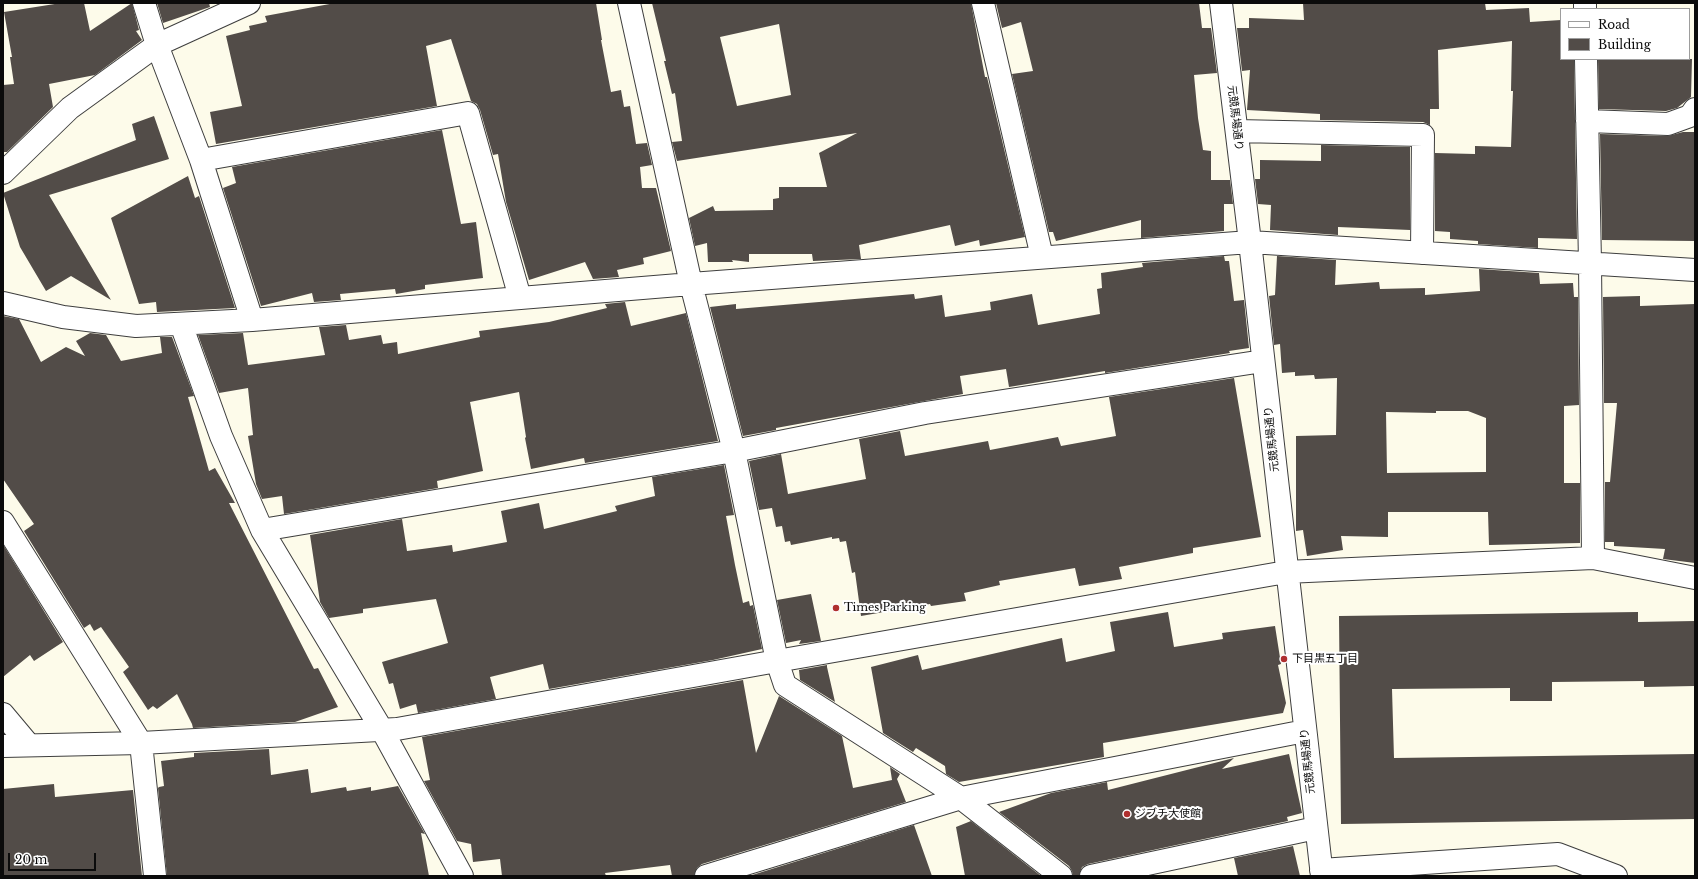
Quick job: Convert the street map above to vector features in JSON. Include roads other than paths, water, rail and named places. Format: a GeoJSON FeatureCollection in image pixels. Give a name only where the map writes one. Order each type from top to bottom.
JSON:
{"type":"FeatureCollection","features":[{"type":"Feature","properties":{"kind":"street"},"geometry":{"type":"LineString","coordinates":[[144,3],[157,45],[201,160],[252,320]]}},
{"type":"Feature","properties":{"kind":"street"},"geometry":{"type":"LineString","coordinates":[[3,173],[70,108],[157,45],[249,3]]}},
{"type":"Feature","properties":{"kind":"street"},"geometry":{"type":"LineString","coordinates":[[629,3],[691,284],[734,451],[777,661],[785,685],[961,798],[1061,876]]}},
{"type":"Feature","properties":{"kind":"street"},"geometry":{"type":"LineString","coordinates":[[983,3],[1042,257]]}},
{"type":"Feature","properties":{"kind":"street","name":"元競馬場通り"},"geometry":{"type":"LineString","coordinates":[[1221,3],[1250,242],[1321,873]]}},
{"type":"Feature","properties":{"kind":"street"},"geometry":{"type":"LineString","coordinates":[[1586,60],[1594,558]]}},
{"type":"Feature","properties":{"kind":"street"},"geometry":{"type":"LineString","coordinates":[[1587,121],[1668,124],[1690,116],[1695,109]]}},
{"type":"Feature","properties":{"kind":"street"},"geometry":{"type":"LineString","coordinates":[[201,160],[468,113],[520,298]]}},
{"type":"Feature","properties":{"kind":"street"},"geometry":{"type":"LineString","coordinates":[[1237,131],[1423,135],[1422,253]]}},
{"type":"Feature","properties":{"kind":"street"},"geometry":{"type":"LineString","coordinates":[[3,303],[63,317],[136,326],[181,324],[252,320],[691,284],[1250,242],[1695,270]]}},
{"type":"Feature","properties":{"kind":"street"},"geometry":{"type":"LineString","coordinates":[[181,324],[220,436],[262,530],[382,730],[462,876]]}},
{"type":"Feature","properties":{"kind":"street"},"geometry":{"type":"LineString","coordinates":[[262,530],[734,451],[925,413],[1263,361]]}},
{"type":"Feature","properties":{"kind":"street"},"geometry":{"type":"LineString","coordinates":[[3,522],[141,743],[155,876]]}},
{"type":"Feature","properties":{"kind":"street"},"geometry":{"type":"LineString","coordinates":[[3,746],[141,743],[397,730],[777,661],[1286,572],[1594,558],[1695,578]]}},
{"type":"Feature","properties":{"kind":"street"},"geometry":{"type":"LineString","coordinates":[[3,714],[29,745]]}},
{"type":"Feature","properties":{"kind":"street"},"geometry":{"type":"LineString","coordinates":[[706,876],[961,798],[1305,730]]}},
{"type":"Feature","properties":{"kind":"street"},"geometry":{"type":"LineString","coordinates":[[1091,876],[1316,828]]}},
{"type":"Feature","properties":{"kind":"street"},"geometry":{"type":"LineString","coordinates":[[1321,873],[1558,854],[1616,876]]}},
{"type":"Feature","properties":{"kind":"place","name":"Times Parking"},"geometry":{"type":"Point","coordinates":[836,608]}},
{"type":"Feature","properties":{"kind":"place","name":"下目黒五丁目"},"geometry":{"type":"Point","coordinates":[1284,659]}},
{"type":"Feature","properties":{"kind":"place","name":"ジブチ大使館"},"geometry":{"type":"Point","coordinates":[1127,814]}}]}
